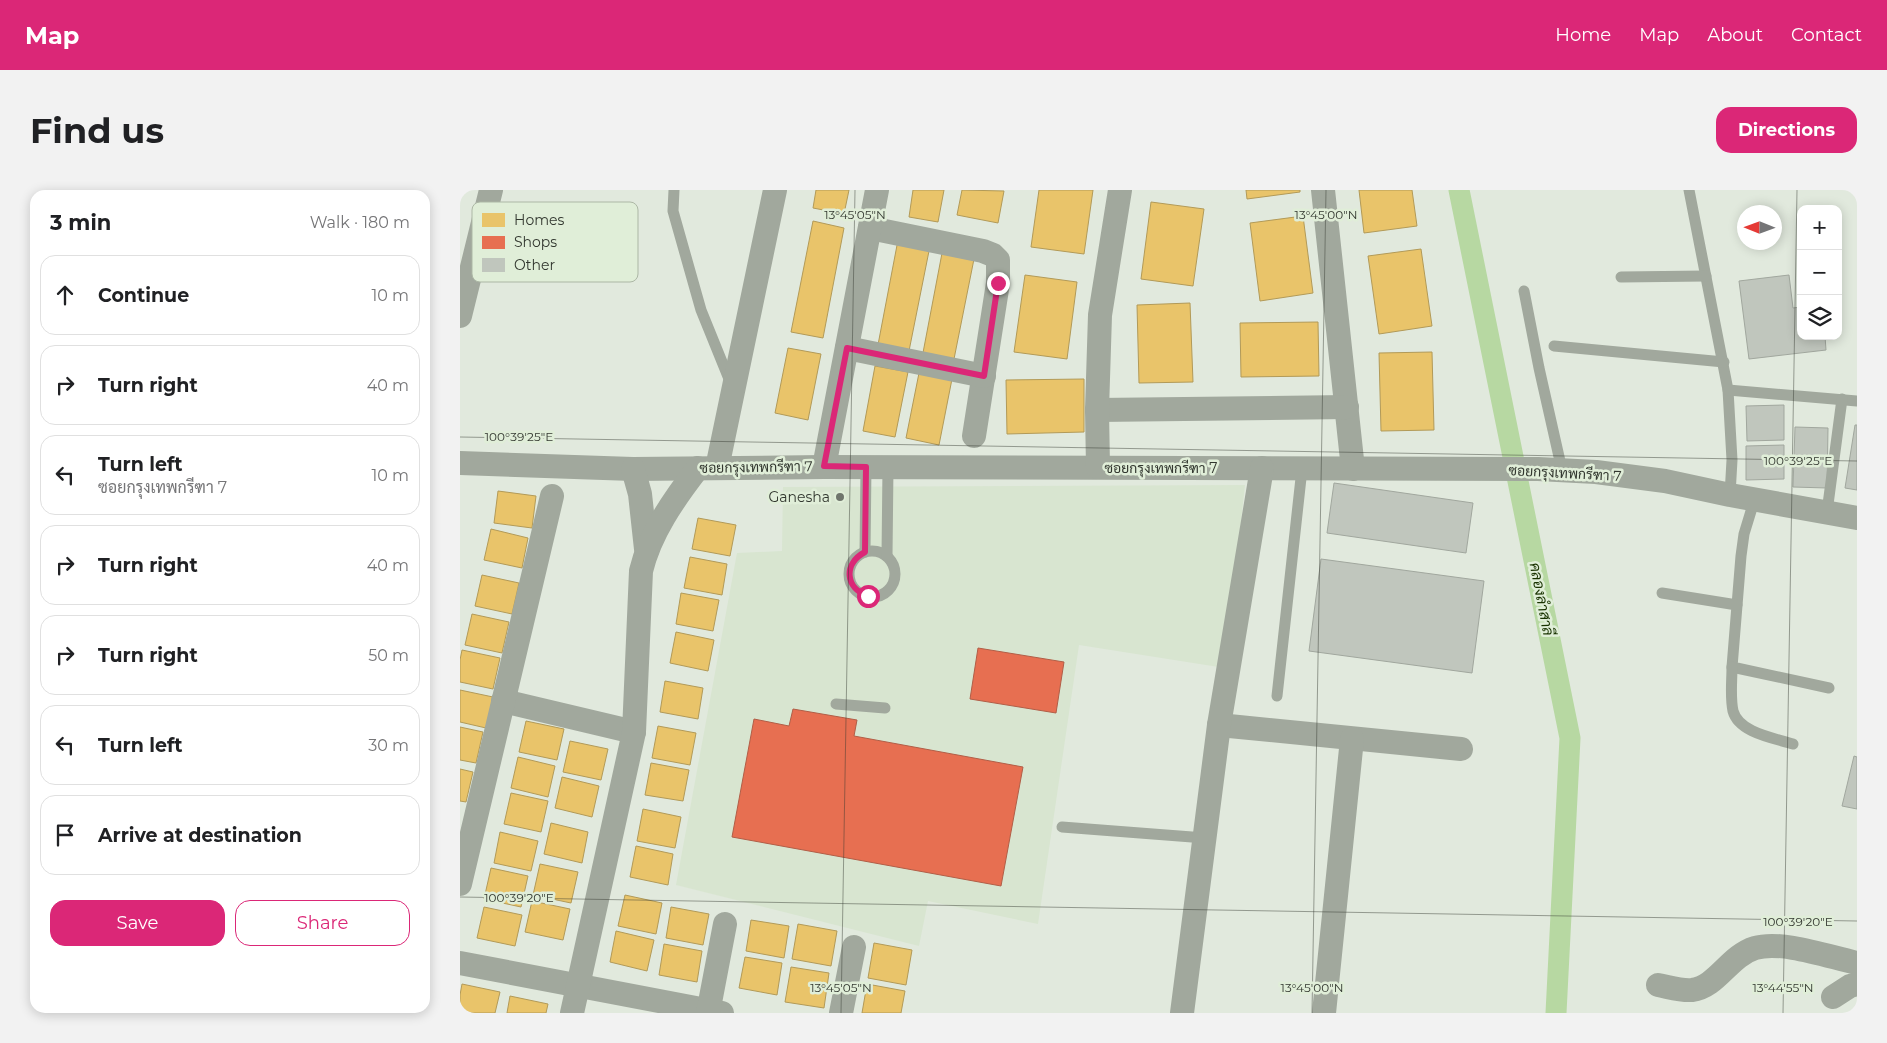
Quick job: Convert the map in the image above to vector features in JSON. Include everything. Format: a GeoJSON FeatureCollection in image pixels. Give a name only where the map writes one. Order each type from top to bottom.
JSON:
{"type":"FeatureCollection","features":[{"type":"Feature","properties":{"kind":"street"},"geometry":{"type":"LineString","coordinates":[[572,1013],[634,732],[641,571],[646,549],[676,496],[707,468],[734,390],[775,190]]}},
{"type":"Feature","properties":{"kind":"street"},"geometry":{"type":"LineString","coordinates":[[824,466],[877,190]]}},
{"type":"Feature","properties":{"kind":"street"},"geometry":{"type":"LineString","coordinates":[[1098,467],[1096,410],[1100,315],[1120,190]]}},
{"type":"Feature","properties":{"kind":"street"},"geometry":{"type":"LineString","coordinates":[[1323,190],[1353,469]]}},
{"type":"Feature","properties":{"kind":"street"},"geometry":{"type":"LineString","coordinates":[[870,228],[983,251],[994,255],[998,260],[998,283],[974,436]]}},
{"type":"Feature","properties":{"kind":"street"},"geometry":{"type":"LineString","coordinates":[[460,316],[472,267]]}},
{"type":"Feature","properties":{"kind":"street"},"geometry":{"type":"LineString","coordinates":[[847,348],[984,376]]}},
{"type":"Feature","properties":{"kind":"street"},"geometry":{"type":"LineString","coordinates":[[1096,410],[1347,407]]}},
{"type":"Feature","properties":{"kind":"street","name":"ซอยกรุงเทพกรีฑา 7"},"geometry":{"type":"LineString","coordinates":[[460,463],[633,468],[824,466],[1538,469],[1665,481],[1857,518]]}},
{"type":"Feature","properties":{"kind":"street"},"geometry":{"type":"LineString","coordinates":[[633,468],[640,494],[646,549]]}},
{"type":"Feature","properties":{"kind":"street"},"geometry":{"type":"LineString","coordinates":[[1182,1013],[1219,725],[1262,468]]}},
{"type":"Feature","properties":{"kind":"street"},"geometry":{"type":"LineString","coordinates":[[460,884],[552,496]]}},
{"type":"Feature","properties":{"kind":"street"},"geometry":{"type":"LineString","coordinates":[[503,701],[634,732]]}},
{"type":"Feature","properties":{"kind":"street"},"geometry":{"type":"LineString","coordinates":[[1219,725],[1461,749]]}},
{"type":"Feature","properties":{"kind":"street"},"geometry":{"type":"LineString","coordinates":[[1324,1013],[1352,739]]}},
{"type":"Feature","properties":{"kind":"street"},"geometry":{"type":"LineString","coordinates":[[460,963],[713,1012],[725,924]]}},
{"type":"Feature","properties":{"kind":"street"},"geometry":{"type":"LineString","coordinates":[[841,1013],[854,946]]}},
{"type":"Feature","properties":{"kind":"street"},"geometry":{"type":"LineString","coordinates":[[1658,985],[1690,990],[1701,988],[1714,980],[1727,965],[1745,952],[1757,947],[1783,946],[1857,963]]}},
{"type":"Feature","properties":{"kind":"street"},"geometry":{"type":"LineString","coordinates":[[1833,997],[1850,986],[1857,984]]}},
{"type":"Feature","properties":{"kind":"lane"},"geometry":{"type":"LineString","coordinates":[[674,190],[672,211],[701,310],[734,390]]}},
{"type":"Feature","properties":{"kind":"lane"},"geometry":{"type":"LineString","coordinates":[[1689,190],[1728,390],[1732,460],[1730,495]]}},
{"type":"Feature","properties":{"kind":"lane"},"geometry":{"type":"LineString","coordinates":[[1620,277],[1706,276]]}},
{"type":"Feature","properties":{"kind":"lane"},"geometry":{"type":"LineString","coordinates":[[1524,291],[1562,470]]}},
{"type":"Feature","properties":{"kind":"lane"},"geometry":{"type":"LineString","coordinates":[[1554,346],[1724,362]]}},
{"type":"Feature","properties":{"kind":"lane"},"geometry":{"type":"LineString","coordinates":[[1728,390],[1857,401]]}},
{"type":"Feature","properties":{"kind":"lane"},"geometry":{"type":"LineString","coordinates":[[1827,512],[1842,400]]}},
{"type":"Feature","properties":{"kind":"lane"},"geometry":{"type":"LineString","coordinates":[[865,552],[877,467]]}},
{"type":"Feature","properties":{"kind":"lane"},"geometry":{"type":"LineString","coordinates":[[877,467],[886,556],[894,568],[895,576],[893,583],[883,594],[868,596],[855,589],[849,575],[853,561],[865,552],[872,550],[886,556]]}},
{"type":"Feature","properties":{"kind":"lane"},"geometry":{"type":"LineString","coordinates":[[1277,696],[1302,469]]}},
{"type":"Feature","properties":{"kind":"lane"},"geometry":{"type":"LineString","coordinates":[[1755,498],[1744,534],[1736,605],[1732,667],[1732,705],[1737,720],[1746,728],[1793,744]]}},
{"type":"Feature","properties":{"kind":"lane"},"geometry":{"type":"LineString","coordinates":[[1662,593],[1736,605]]}},
{"type":"Feature","properties":{"kind":"lane"},"geometry":{"type":"LineString","coordinates":[[1732,667],[1829,688]]}},
{"type":"Feature","properties":{"kind":"lane"},"geometry":{"type":"LineString","coordinates":[[836,704],[885,708]]}},
{"type":"Feature","properties":{"kind":"lane"},"geometry":{"type":"LineString","coordinates":[[1062,827],[1205,838]]}},
{"type":"Feature","properties":{"kind":"shaded area"},"geometry":{"type":"Polygon","coordinates":[[[1245,485],[1225,668],[1079,645],[1038,924],[928,901],[919,946],[676,885],[737,553],[782,551],[783,487],[1245,485]]]}},
{"type":"Feature","properties":{"kind":"building: Homes"},"geometry":{"type":"Polygon","coordinates":[[[816,190],[849,190],[844,214],[813,208],[816,190]]]}},
{"type":"Feature","properties":{"kind":"building: Homes"},"geometry":{"type":"Polygon","coordinates":[[[913,190],[944,190],[938,222],[909,217],[913,190]]]}},
{"type":"Feature","properties":{"kind":"building: Homes"},"geometry":{"type":"Polygon","coordinates":[[[962,190],[1004,191],[998,223],[957,215],[962,190]]]}},
{"type":"Feature","properties":{"kind":"building: Homes"},"geometry":{"type":"Polygon","coordinates":[[[1039,190],[1093,190],[1084,254],[1031,247],[1039,190]]]}},
{"type":"Feature","properties":{"kind":"building: Homes"},"geometry":{"type":"Polygon","coordinates":[[[1246,190],[1300,190],[1300,192],[1247,199],[1246,190]]]}},
{"type":"Feature","properties":{"kind":"building: Homes"},"geometry":{"type":"Polygon","coordinates":[[[1359,190],[1412,190],[1417,226],[1364,233],[1359,190]]]}},
{"type":"Feature","properties":{"kind":"building: Homes"},"geometry":{"type":"Polygon","coordinates":[[[1151,202],[1204,209],[1193,286],[1141,279],[1151,202]]]}},
{"type":"Feature","properties":{"kind":"building: Homes"},"geometry":{"type":"Polygon","coordinates":[[[1303,216],[1313,293],[1260,301],[1250,223],[1303,216]]]}},
{"type":"Feature","properties":{"kind":"building: Homes"},"geometry":{"type":"Polygon","coordinates":[[[813,221],[844,228],[823,338],[791,332],[813,221]]]}},
{"type":"Feature","properties":{"kind":"building: Homes"},"geometry":{"type":"Polygon","coordinates":[[[898,240],[930,246],[908,356],[877,350],[898,240]]]}},
{"type":"Feature","properties":{"kind":"building: Homes"},"geometry":{"type":"Polygon","coordinates":[[[943,248],[975,254],[953,364],[922,358],[943,248]]]}},
{"type":"Feature","properties":{"kind":"building: Homes"},"geometry":{"type":"Polygon","coordinates":[[[1421,249],[1432,326],[1379,334],[1368,256],[1421,249]]]}},
{"type":"Feature","properties":{"kind":"building: Homes"},"geometry":{"type":"Polygon","coordinates":[[[1025,275],[1077,282],[1067,359],[1014,352],[1025,275]]]}},
{"type":"Feature","properties":{"kind":"building: Homes"},"geometry":{"type":"Polygon","coordinates":[[[1190,303],[1193,382],[1139,383],[1137,305],[1190,303]]]}},
{"type":"Feature","properties":{"kind":"building: Homes"},"geometry":{"type":"Polygon","coordinates":[[[1318,322],[1319,376],[1241,377],[1240,323],[1318,322]]]}},
{"type":"Feature","properties":{"kind":"building: Homes"},"geometry":{"type":"Polygon","coordinates":[[[788,348],[821,354],[808,420],[775,413],[788,348]]]}},
{"type":"Feature","properties":{"kind":"building: Homes"},"geometry":{"type":"Polygon","coordinates":[[[1432,352],[1434,430],[1381,431],[1379,353],[1432,352]]]}},
{"type":"Feature","properties":{"kind":"building: Homes"},"geometry":{"type":"Polygon","coordinates":[[[875,366],[908,372],[895,437],[863,431],[875,366]]]}},
{"type":"Feature","properties":{"kind":"building: Homes"},"geometry":{"type":"Polygon","coordinates":[[[919,373],[952,379],[939,445],[906,438],[919,373]]]}},
{"type":"Feature","properties":{"kind":"building: Homes"},"geometry":{"type":"Polygon","coordinates":[[[1084,379],[1084,432],[1007,434],[1006,380],[1084,379]]]}},
{"type":"Feature","properties":{"kind":"building: Homes"},"geometry":{"type":"Polygon","coordinates":[[[498,491],[536,496],[532,528],[494,523],[498,491]]]}},
{"type":"Feature","properties":{"kind":"building: Homes"},"geometry":{"type":"Polygon","coordinates":[[[698,518],[736,525],[730,556],[692,549],[698,518]]]}},
{"type":"Feature","properties":{"kind":"building: Homes"},"geometry":{"type":"Polygon","coordinates":[[[491,529],[528,538],[522,568],[484,560],[491,529]]]}},
{"type":"Feature","properties":{"kind":"building: Homes"},"geometry":{"type":"Polygon","coordinates":[[[690,557],[727,564],[722,595],[684,588],[690,557]]]}},
{"type":"Feature","properties":{"kind":"building: Homes"},"geometry":{"type":"Polygon","coordinates":[[[482,575],[519,583],[512,614],[475,606],[482,575]]]}},
{"type":"Feature","properties":{"kind":"building: Homes"},"geometry":{"type":"Polygon","coordinates":[[[681,593],[719,600],[713,631],[676,624],[681,593]]]}},
{"type":"Feature","properties":{"kind":"building: Homes"},"geometry":{"type":"Polygon","coordinates":[[[472,614],[509,622],[502,653],[465,645],[472,614]]]}},
{"type":"Feature","properties":{"kind":"building: Homes"},"geometry":{"type":"Polygon","coordinates":[[[676,632],[714,640],[708,671],[670,663],[676,632]]]}},
{"type":"Feature","properties":{"kind":"building: Homes"},"geometry":{"type":"Polygon","coordinates":[[[462,650],[500,658],[493,689],[460,682],[462,650]]]}},
{"type":"Feature","properties":{"kind":"building: Homes"},"geometry":{"type":"Polygon","coordinates":[[[665,681],[703,688],[698,719],[660,712],[665,681]]]}},
{"type":"Feature","properties":{"kind":"building: Homes"},"geometry":{"type":"Polygon","coordinates":[[[460,690],[493,697],[486,728],[460,722],[460,690]]]}},
{"type":"Feature","properties":{"kind":"building: Homes"},"geometry":{"type":"Polygon","coordinates":[[[526,721],[564,729],[557,760],[519,752],[526,721]]]}},
{"type":"Feature","properties":{"kind":"building: Homes"},"geometry":{"type":"Polygon","coordinates":[[[658,726],[696,733],[690,765],[652,758],[658,726]]]}},
{"type":"Feature","properties":{"kind":"building: Homes"},"geometry":{"type":"Polygon","coordinates":[[[460,727],[483,732],[476,763],[460,760],[460,727]]]}},
{"type":"Feature","properties":{"kind":"building: Homes"},"geometry":{"type":"Polygon","coordinates":[[[570,741],[608,749],[601,780],[563,772],[570,741]]]}},
{"type":"Feature","properties":{"kind":"building: Homes"},"geometry":{"type":"Polygon","coordinates":[[[518,757],[555,766],[548,797],[511,788],[518,757]]]}},
{"type":"Feature","properties":{"kind":"building: Homes"},"geometry":{"type":"Polygon","coordinates":[[[651,763],[689,770],[683,801],[645,795],[651,763]]]}},
{"type":"Feature","properties":{"kind":"building: Homes"},"geometry":{"type":"Polygon","coordinates":[[[460,769],[473,772],[466,802],[460,801],[460,769]]]}},
{"type":"Feature","properties":{"kind":"building: Homes"},"geometry":{"type":"Polygon","coordinates":[[[562,777],[599,786],[592,817],[555,808],[562,777]]]}},
{"type":"Feature","properties":{"kind":"building: Homes"},"geometry":{"type":"Polygon","coordinates":[[[511,793],[548,801],[541,832],[504,824],[511,793]]]}},
{"type":"Feature","properties":{"kind":"building: Homes"},"geometry":{"type":"Polygon","coordinates":[[[643,809],[681,817],[675,848],[637,841],[643,809]]]}},
{"type":"Feature","properties":{"kind":"building: Homes"},"geometry":{"type":"Polygon","coordinates":[[[551,823],[588,832],[582,863],[544,854],[551,823]]]}},
{"type":"Feature","properties":{"kind":"building: Homes"},"geometry":{"type":"Polygon","coordinates":[[[500,832],[538,841],[531,871],[494,863],[500,832]]]}},
{"type":"Feature","properties":{"kind":"building: Homes"},"geometry":{"type":"Polygon","coordinates":[[[636,846],[673,854],[668,885],[630,877],[636,846]]]}},
{"type":"Feature","properties":{"kind":"building: Homes"},"geometry":{"type":"Polygon","coordinates":[[[540,864],[578,872],[571,903],[533,895],[540,864]]]}},
{"type":"Feature","properties":{"kind":"building: Homes"},"geometry":{"type":"Polygon","coordinates":[[[491,868],[528,876],[521,907],[484,899],[491,868]]]}},
{"type":"Feature","properties":{"kind":"building: Homes"},"geometry":{"type":"Polygon","coordinates":[[[625,895],[662,903],[656,934],[618,926],[625,895]]]}},
{"type":"Feature","properties":{"kind":"building: Homes"},"geometry":{"type":"Polygon","coordinates":[[[532,901],[570,909],[563,940],[525,932],[532,901]]]}},
{"type":"Feature","properties":{"kind":"building: Homes"},"geometry":{"type":"Polygon","coordinates":[[[484,907],[522,915],[515,946],[477,938],[484,907]]]}},
{"type":"Feature","properties":{"kind":"building: Homes"},"geometry":{"type":"Polygon","coordinates":[[[671,907],[709,914],[703,945],[666,938],[671,907]]]}},
{"type":"Feature","properties":{"kind":"building: Homes"},"geometry":{"type":"Polygon","coordinates":[[[751,920],[789,926],[784,958],[746,951],[751,920]]]}},
{"type":"Feature","properties":{"kind":"building: Homes"},"geometry":{"type":"Polygon","coordinates":[[[798,924],[837,931],[831,966],[792,959],[798,924]]]}},
{"type":"Feature","properties":{"kind":"building: Homes"},"geometry":{"type":"Polygon","coordinates":[[[616,931],[654,940],[647,971],[610,962],[616,931]]]}},
{"type":"Feature","properties":{"kind":"building: Homes"},"geometry":{"type":"Polygon","coordinates":[[[874,943],[912,950],[906,985],[868,978],[874,943]]]}},
{"type":"Feature","properties":{"kind":"building: Homes"},"geometry":{"type":"Polygon","coordinates":[[[664,944],[702,951],[697,982],[659,975],[664,944]]]}},
{"type":"Feature","properties":{"kind":"building: Homes"},"geometry":{"type":"Polygon","coordinates":[[[745,957],[782,963],[777,995],[739,988],[745,957]]]}},
{"type":"Feature","properties":{"kind":"building: Homes"},"geometry":{"type":"Polygon","coordinates":[[[791,967],[829,973],[824,1008],[785,1002],[791,967]]]}},
{"type":"Feature","properties":{"kind":"building: Homes"},"geometry":{"type":"Polygon","coordinates":[[[462,984],[500,992],[495,1013],[460,1013],[462,984]]]}},
{"type":"Feature","properties":{"kind":"building: Homes"},"geometry":{"type":"Polygon","coordinates":[[[867,984],[905,991],[901,1013],[862,1013],[867,984]]]}},
{"type":"Feature","properties":{"kind":"building: Homes"},"geometry":{"type":"Polygon","coordinates":[[[510,996],[548,1004],[546,1013],[507,1013],[510,996]]]}},
{"type":"Feature","properties":{"kind":"building: Shops"},"geometry":{"type":"Polygon","coordinates":[[[978,648],[1064,662],[1056,713],[970,699],[978,648]]]}},
{"type":"Feature","properties":{"kind":"building: Shops"},"geometry":{"type":"Polygon","coordinates":[[[793,709],[857,720],[854,736],[1023,767],[1001,886],[732,837],[754,719],[789,726],[793,709]]]}},
{"type":"Feature","properties":{"kind":"building: Other"},"geometry":{"type":"Polygon","coordinates":[[[1789,275],[1793,308],[1797,308],[1797,340],[1825,340],[1826,350],[1749,359],[1739,281],[1789,275]]]}},
{"type":"Feature","properties":{"kind":"building: Other"},"geometry":{"type":"Polygon","coordinates":[[[1784,405],[1784,440],[1747,441],[1746,406],[1784,405]]]}},
{"type":"Feature","properties":{"kind":"building: Other"},"geometry":{"type":"Polygon","coordinates":[[[1855,425],[1857,425],[1857,490],[1845,488],[1855,425]]]}},
{"type":"Feature","properties":{"kind":"building: Other"},"geometry":{"type":"Polygon","coordinates":[[[1795,427],[1828,428],[1827,488],[1793,487],[1795,427]]]}},
{"type":"Feature","properties":{"kind":"building: Other"},"geometry":{"type":"Polygon","coordinates":[[[1784,445],[1784,479],[1746,480],[1746,446],[1784,445]]]}},
{"type":"Feature","properties":{"kind":"building: Other"},"geometry":{"type":"Polygon","coordinates":[[[1334,483],[1473,503],[1466,553],[1327,533],[1334,483]]]}},
{"type":"Feature","properties":{"kind":"building: Other"},"geometry":{"type":"Polygon","coordinates":[[[1321,559],[1484,581],[1472,673],[1309,651],[1321,559]]]}},
{"type":"Feature","properties":{"kind":"building: Other"},"geometry":{"type":"Polygon","coordinates":[[[1854,756],[1857,757],[1857,809],[1842,806],[1854,756]]]}},
{"type":"Feature","properties":{"kind":"waterway","name":"คลองลำสาลี"},"geometry":{"type":"LineString","coordinates":[[1459,190],[1570,738],[1556,1013]]}},
{"type":"Feature","properties":{"kind":"place","name":"Ganesha"},"geometry":{"type":"Point","coordinates":[840,497]}},
{"type":"Feature","properties":{"kind":"route"},"geometry":{"type":"LineString","coordinates":[[868,596],[861,594],[855,589],[849,575],[853,561],[858,555],[865,552],[866,467],[824,466],[847,348],[984,376],[998,283]]}}]}
